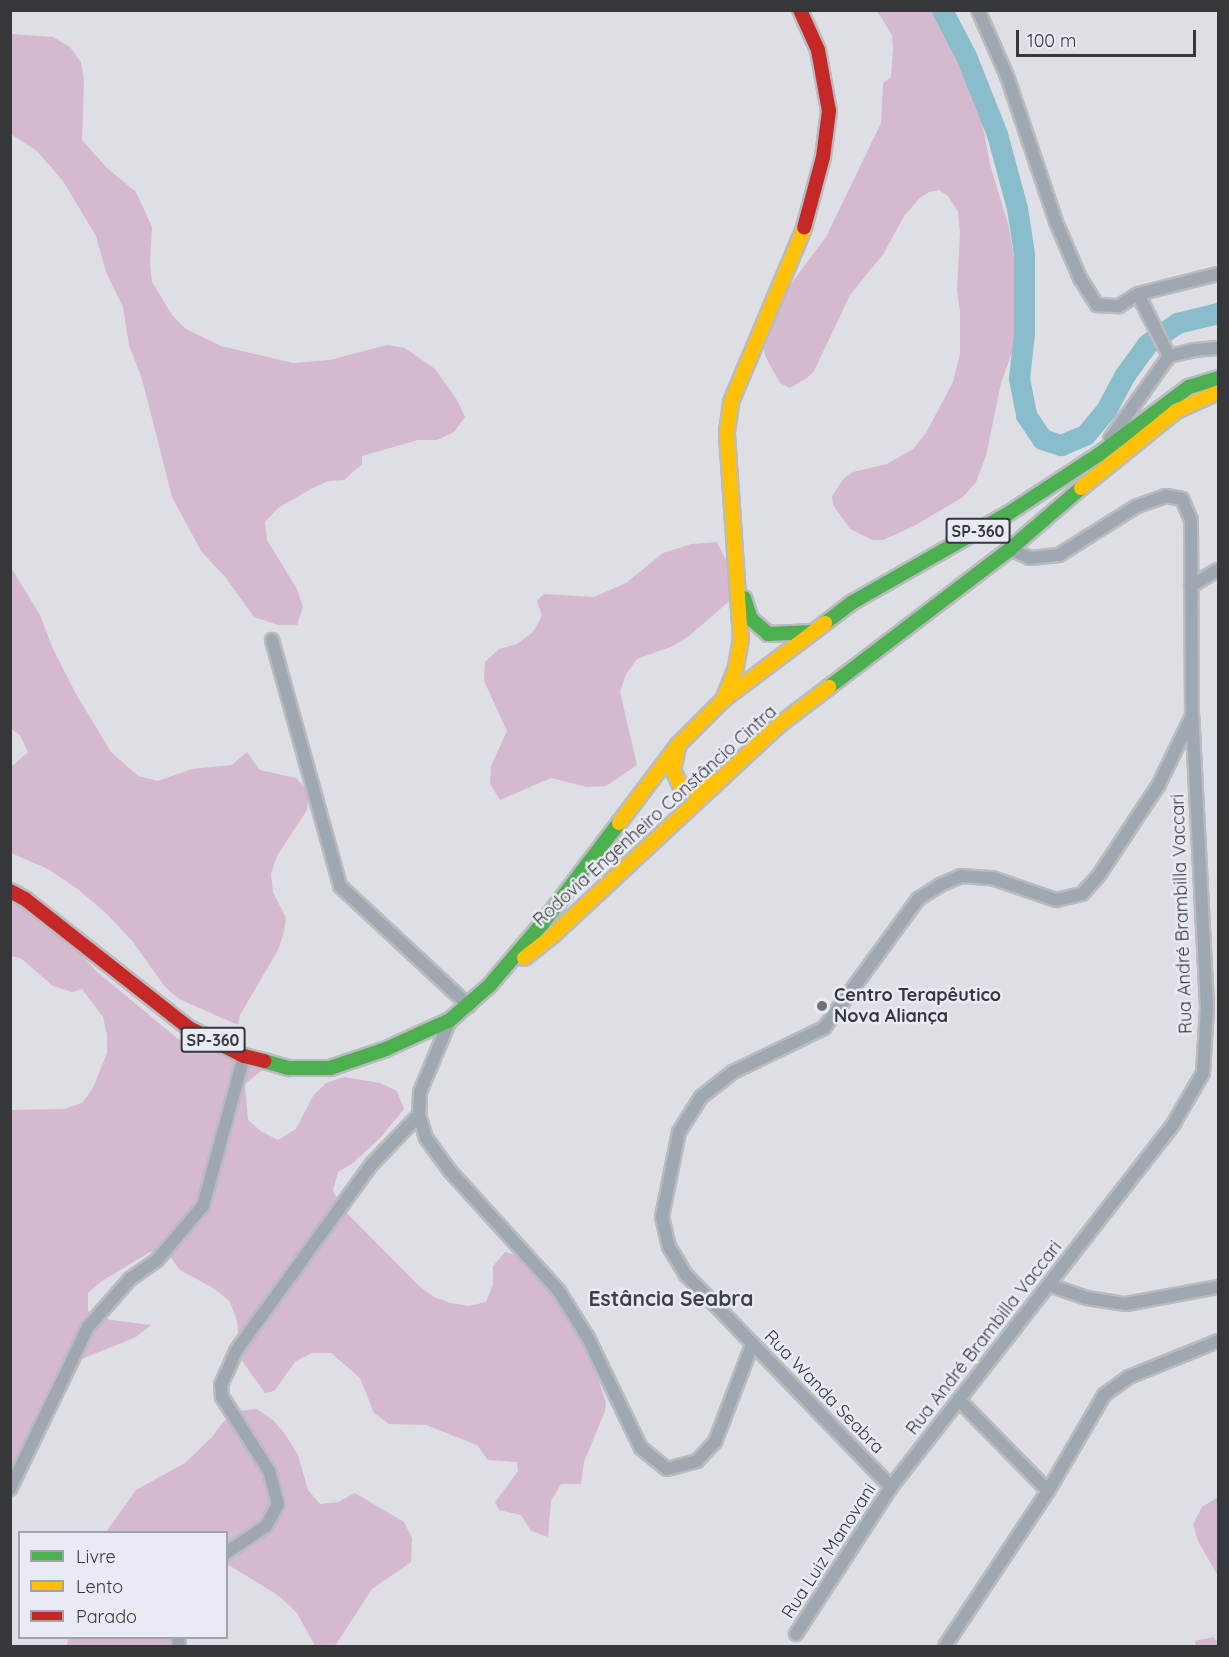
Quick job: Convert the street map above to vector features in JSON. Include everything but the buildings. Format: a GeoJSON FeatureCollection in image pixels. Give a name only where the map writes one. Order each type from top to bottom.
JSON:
{"type":"FeatureCollection","features":[{"type":"Feature","properties":{"kind":"main road"},"geometry":{"type":"LineString","coordinates":[[723,700],[736,667],[741,640],[727,432],[731,402],[805,226],[823,157],[829,111],[819,50],[800,10]]}},
{"type":"Feature","properties":{"kind":"main road","name":"Rodovia Engenheiro Constâncio Cintra"},"geometry":{"type":"LineString","coordinates":[[10,891],[25,899],[189,1028],[244,1056],[289,1068],[330,1068],[386,1049],[450,1020],[469,1006],[489,986],[542,924],[678,745],[723,700],[853,602],[1010,513],[1098,455],[1189,387],[1218,378]]}},
{"type":"Feature","properties":{"kind":"main road","name":"Rodovia Engenheiro Constâncio Cintra"},"geometry":{"type":"LineString","coordinates":[[489,986],[553,935],[779,725],[1010,549],[1107,465],[1176,411],[1218,392]]}},
{"type":"Feature","properties":{"kind":"main road"},"geometry":{"type":"LineString","coordinates":[[739,585],[751,619],[768,634],[813,632]]}},
{"type":"Feature","properties":{"kind":"main road"},"geometry":{"type":"LineString","coordinates":[[678,745],[673,770],[680,785],[694,789],[718,780]]}},
{"type":"Feature","properties":{"kind":"street"},"geometry":{"type":"LineString","coordinates":[[978,10],[1007,76],[1056,222],[1080,278],[1097,305],[1119,306],[1138,294],[1218,274]]}},
{"type":"Feature","properties":{"kind":"street"},"geometry":{"type":"LineString","coordinates":[[1138,294],[1169,356]]}},
{"type":"Feature","properties":{"kind":"street"},"geometry":{"type":"LineString","coordinates":[[1098,455],[1169,356],[1194,350],[1218,348]]}},
{"type":"Feature","properties":{"kind":"street","name":"Rua André Brambilla Vaccari"},"geometry":{"type":"LineString","coordinates":[[891,1487],[1174,1123],[1203,1073],[1207,1007],[1192,715],[1191,520],[1182,499],[1166,496],[1137,506],[1059,555],[1030,558],[1010,549]]}},
{"type":"Feature","properties":{"kind":"street"},"geometry":{"type":"LineString","coordinates":[[1191,586],[1218,570]]}},
{"type":"Feature","properties":{"kind":"street"},"geometry":{"type":"LineString","coordinates":[[272,640],[340,886],[469,1006]]}},
{"type":"Feature","properties":{"kind":"street","name":"Rua Wanda Seabra"},"geometry":{"type":"LineString","coordinates":[[891,1487],[686,1275],[669,1247],[662,1217],[679,1132],[701,1097],[733,1072],[824,1028],[918,899],[940,885],[961,876],[992,878],[1056,900],[1082,894],[1099,875],[1158,786],[1192,715]]}},
{"type":"Feature","properties":{"kind":"street"},"geometry":{"type":"LineString","coordinates":[[450,1020],[420,1092],[419,1115],[426,1138],[450,1171],[558,1290],[588,1338],[641,1448],[668,1469],[697,1461],[715,1442],[752,1345]]}},
{"type":"Feature","properties":{"kind":"street"},"geometry":{"type":"LineString","coordinates":[[10,1489],[88,1327],[130,1279],[157,1260],[204,1206],[244,1056]]}},
{"type":"Feature","properties":{"kind":"street"},"geometry":{"type":"LineString","coordinates":[[228,1552],[249,1540],[266,1526],[278,1504],[269,1471],[222,1397],[221,1385],[236,1351],[371,1165],[419,1115]]}},
{"type":"Feature","properties":{"kind":"street"},"geometry":{"type":"LineString","coordinates":[[1049,1285],[1087,1298],[1126,1304],[1218,1287]]}},
{"type":"Feature","properties":{"kind":"street"},"geometry":{"type":"LineString","coordinates":[[945,1647],[1048,1491],[1097,1403],[1111,1388],[1129,1377],[1218,1341]]}},
{"type":"Feature","properties":{"kind":"street"},"geometry":{"type":"LineString","coordinates":[[959,1400],[1048,1491]]}},
{"type":"Feature","properties":{"kind":"street","name":"Rua Luiz Manovani"},"geometry":{"type":"LineString","coordinates":[[796,1634],[891,1487]]}},
{"type":"Feature","properties":{"kind":"shaded area"},"geometry":{"type":"Polygon","coordinates":[[[877,11],[946,11],[948,13],[966,80],[980,111],[990,164],[1008,224],[1020,289],[1017,339],[1001,383],[986,456],[976,482],[963,497],[914,526],[883,540],[873,540],[850,529],[833,505],[832,496],[844,478],[853,472],[887,464],[913,449],[926,433],[953,382],[960,354],[960,312],[957,291],[960,233],[958,212],[948,196],[939,190],[929,192],[920,198],[904,216],[884,253],[850,295],[814,371],[807,378],[790,388],[780,383],[765,356],[763,345],[784,293],[826,237],[881,123],[883,83],[891,77],[893,49],[892,35],[877,11]]]}},
{"type":"Feature","properties":{"kind":"shaded area"},"geometry":{"type":"Polygon","coordinates":[[[10,34],[53,37],[70,47],[81,62],[84,80],[82,140],[107,168],[136,192],[152,227],[150,265],[152,282],[172,315],[186,329],[221,346],[293,363],[330,360],[387,345],[405,348],[435,369],[457,400],[465,417],[454,432],[437,440],[418,440],[362,456],[362,464],[344,480],[328,481],[311,489],[278,508],[265,522],[267,540],[297,589],[303,607],[297,625],[278,625],[254,617],[226,578],[201,551],[172,497],[142,379],[129,345],[123,307],[106,272],[96,236],[63,181],[37,151],[11,134],[10,34]]]}},
{"type":"Feature","properties":{"kind":"shaded area"},"geometry":{"type":"Polygon","coordinates":[[[717,542],[736,580],[733,598],[689,636],[673,646],[637,659],[626,674],[620,692],[637,765],[606,786],[587,787],[551,778],[500,800],[490,784],[491,766],[507,731],[484,681],[485,662],[499,649],[517,644],[533,632],[542,616],[537,601],[544,594],[594,597],[626,583],[663,553],[691,544],[717,542]]]}},
{"type":"Feature","properties":{"kind":"shaded area"},"geometry":{"type":"Polygon","coordinates":[[[10,566],[40,615],[53,649],[76,694],[111,752],[138,776],[158,781],[192,769],[232,765],[247,752],[260,770],[296,778],[309,792],[307,810],[277,856],[271,874],[273,892],[286,918],[284,932],[278,950],[240,1015],[238,1025],[179,999],[165,987],[133,942],[107,914],[79,890],[48,869],[11,853],[11,767],[28,752],[20,735],[11,729],[10,566]]]}},
{"type":"Feature","properties":{"kind":"shaded area"},"geometry":{"type":"Polygon","coordinates":[[[11,895],[70,942],[95,970],[178,1039],[196,1044],[215,1042],[272,1062],[245,1084],[248,1120],[262,1132],[278,1140],[296,1129],[313,1096],[326,1083],[344,1077],[380,1083],[397,1091],[404,1109],[381,1137],[353,1163],[338,1172],[333,1190],[341,1207],[419,1286],[434,1297],[469,1306],[486,1302],[493,1285],[493,1266],[505,1252],[522,1256],[578,1306],[586,1323],[597,1376],[606,1402],[605,1411],[584,1462],[581,1484],[561,1484],[551,1501],[548,1537],[531,1531],[521,1515],[499,1510],[495,1502],[518,1471],[517,1462],[488,1460],[477,1445],[426,1425],[389,1424],[374,1413],[360,1378],[331,1353],[312,1353],[296,1361],[274,1391],[265,1393],[240,1358],[237,1321],[230,1302],[215,1289],[180,1270],[168,1254],[150,1252],[102,1281],[88,1293],[88,1311],[111,1320],[151,1325],[136,1337],[84,1358],[70,1370],[29,1431],[14,1464],[11,1486],[11,1110],[64,1109],[82,1103],[93,1088],[107,1053],[107,1035],[103,1017],[82,989],[72,992],[53,986],[22,959],[11,956],[11,895]]]}},
{"type":"Feature","properties":{"kind":"shaded area"},"geometry":{"type":"Polygon","coordinates":[[[257,1409],[273,1420],[298,1455],[308,1490],[320,1504],[338,1502],[355,1493],[404,1522],[412,1538],[411,1562],[372,1589],[335,1646],[315,1646],[297,1613],[279,1596],[228,1565],[228,1531],[107,1531],[136,1490],[185,1463],[212,1437],[223,1422],[238,1411],[257,1409]]]}},
{"type":"Feature","properties":{"kind":"shaded area"},"geometry":{"type":"Polygon","coordinates":[[[1218,1497],[1218,1576],[1198,1541],[1193,1524],[1202,1507],[1218,1497]]]}},
{"type":"Feature","properties":{"kind":"shaded area"},"geometry":{"type":"Polygon","coordinates":[[[1213,1637],[1218,1642],[1218,1646],[1196,1646],[1195,1641],[1213,1637]]]}},
{"type":"Feature","properties":{"kind":"shaded area"},"geometry":{"type":"Polygon","coordinates":[[[69,1639],[187,1639],[186,1646],[66,1646],[69,1639]]]}},
{"type":"Feature","properties":{"kind":"waterway"},"geometry":{"type":"LineString","coordinates":[[942,10],[966,56],[997,134],[1017,208],[1024,254],[1024,333],[1019,378],[1026,415],[1042,439],[1061,445],[1085,435],[1106,410],[1124,376],[1147,344],[1177,323],[1218,313]]}},
{"type":"Feature","properties":{"kind":"traffic: fast"},"geometry":{"type":"LineString","coordinates":[[825,623],[853,602],[1009,513],[1098,455],[1189,387],[1218,378]]}},
{"type":"Feature","properties":{"kind":"traffic: fast"},"geometry":{"type":"LineString","coordinates":[[829,687],[1010,549],[1081,488]]}},
{"type":"Feature","properties":{"kind":"traffic: fast"},"geometry":{"type":"LineString","coordinates":[[744,598],[751,619],[768,634],[813,632]]}},
{"type":"Feature","properties":{"kind":"traffic: fast"},"geometry":{"type":"LineString","coordinates":[[264,1061],[289,1068],[330,1068],[386,1049],[450,1020],[489,986],[542,924],[619,823]]}},
{"type":"Feature","properties":{"kind":"traffic: slow"},"geometry":{"type":"LineString","coordinates":[[723,700],[736,667],[741,640],[727,432],[731,402],[804,228]]}},
{"type":"Feature","properties":{"kind":"traffic: slow"},"geometry":{"type":"LineString","coordinates":[[1081,488],[1176,411],[1218,392]]}},
{"type":"Feature","properties":{"kind":"traffic: slow"},"geometry":{"type":"LineString","coordinates":[[619,823],[678,745],[723,700],[825,623]]}},
{"type":"Feature","properties":{"kind":"traffic: slow"},"geometry":{"type":"LineString","coordinates":[[524,958],[553,935],[779,725],[829,687]]}},
{"type":"Feature","properties":{"kind":"traffic: slow"},"geometry":{"type":"LineString","coordinates":[[678,747],[673,770],[680,785],[694,790],[714,782]]}},
{"type":"Feature","properties":{"kind":"traffic: jam"},"geometry":{"type":"LineString","coordinates":[[800,10],[818,50],[829,111],[823,157],[804,228]]}},
{"type":"Feature","properties":{"kind":"traffic: jam"},"geometry":{"type":"LineString","coordinates":[[10,891],[25,899],[189,1028],[244,1056],[264,1061]]}},
{"type":"Feature","properties":{"kind":"place","name":"Centro Terapêutico Nova Aliança"},"geometry":{"type":"Point","coordinates":[822,1006]}},
{"type":"Feature","properties":{"kind":"district","name":"Estância Seabra"},"geometry":{"type":"Point","coordinates":[671,1298]}}]}
